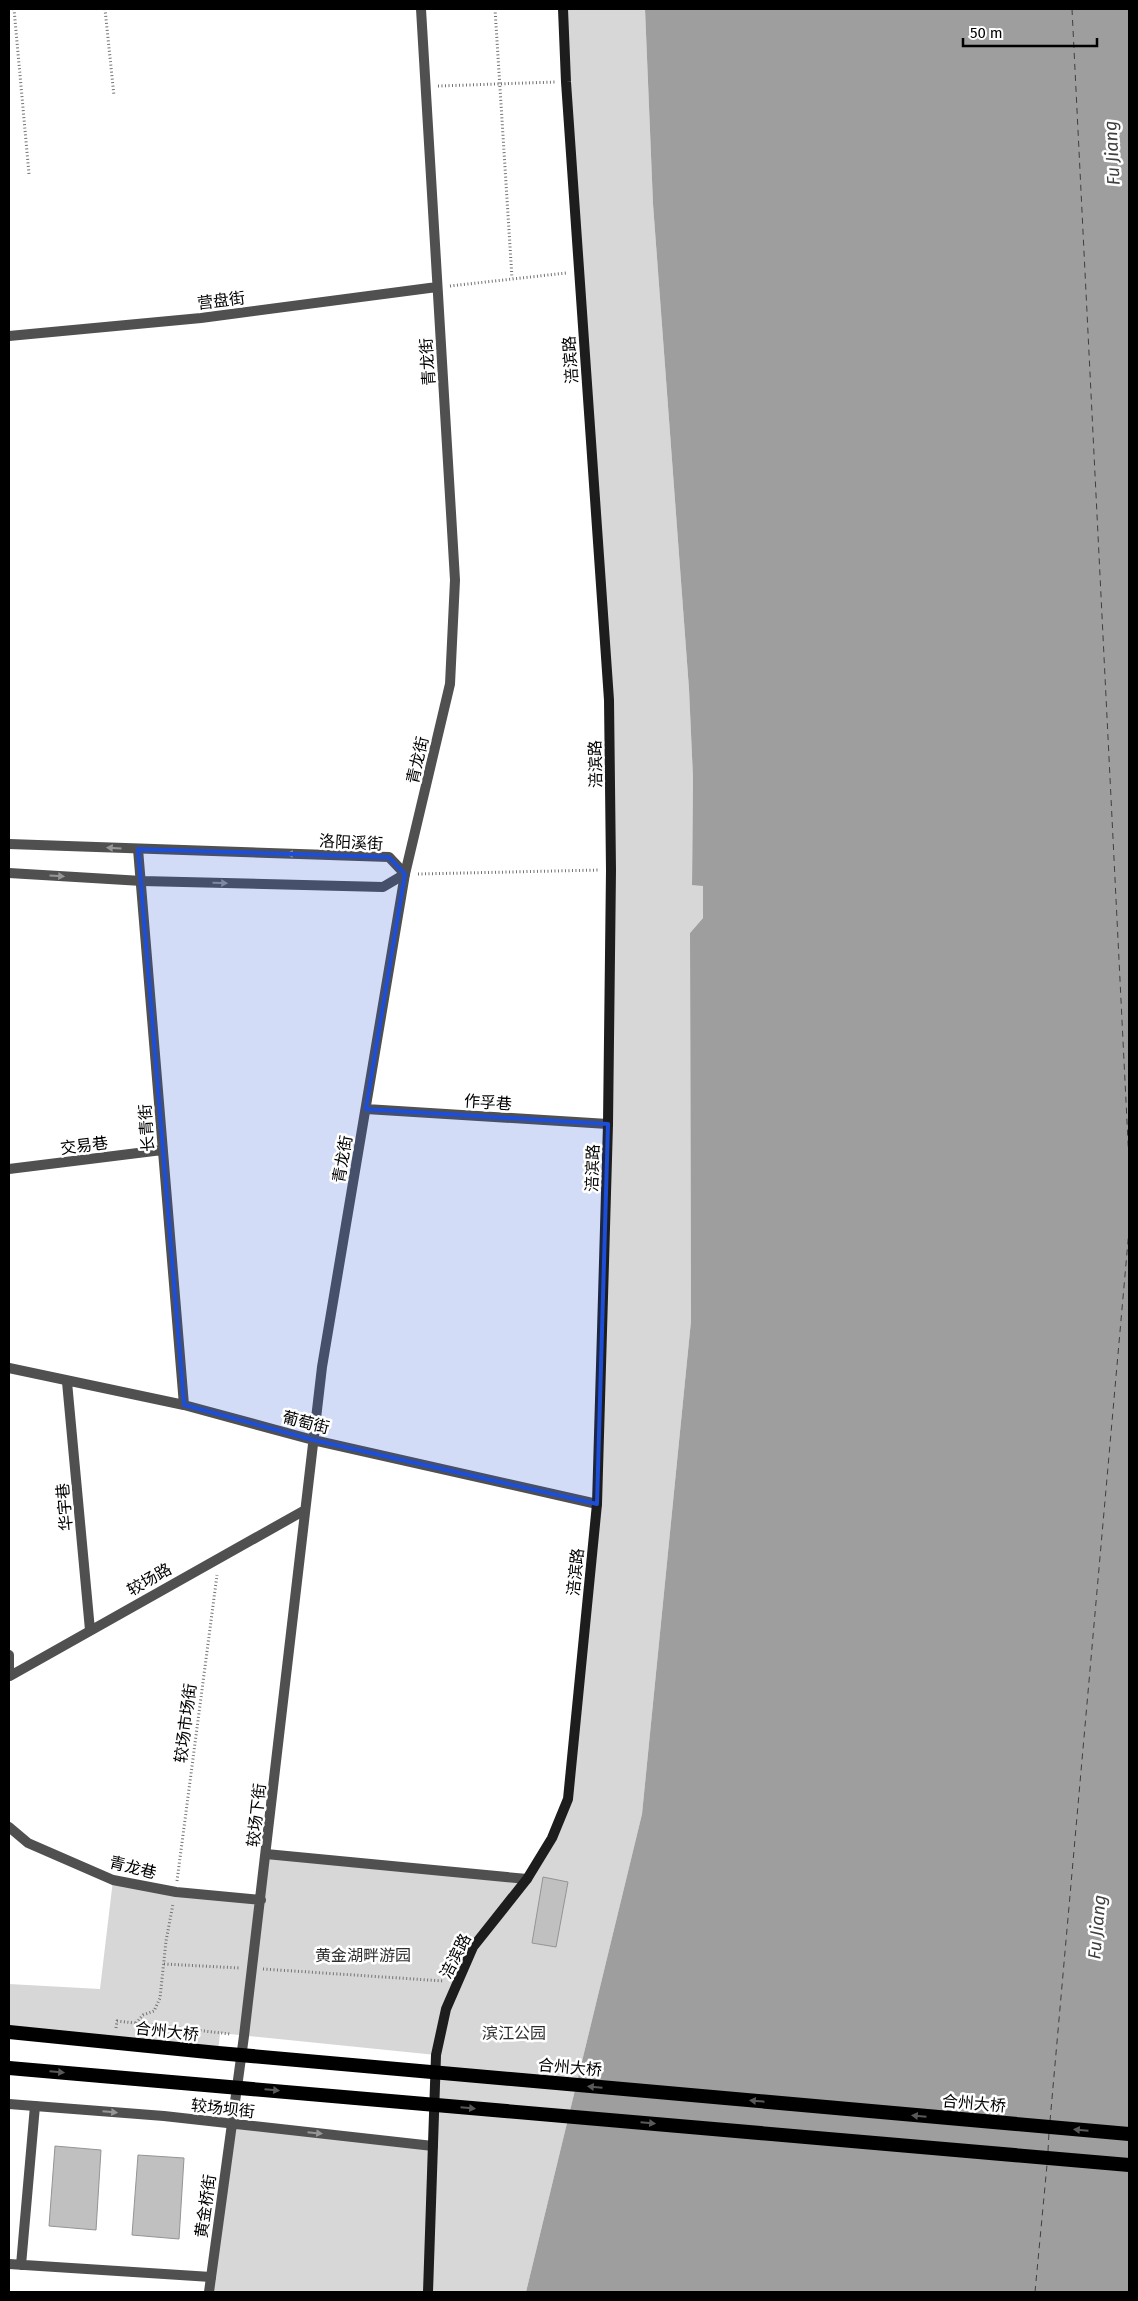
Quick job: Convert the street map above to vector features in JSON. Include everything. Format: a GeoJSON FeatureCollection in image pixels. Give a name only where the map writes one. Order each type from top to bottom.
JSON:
{"type":"FeatureCollection","features":[{"type":"Feature","properties":{"kind":"highway","name":"合州大桥"},"geometry":{"type":"LineString","coordinates":[[9,2032],[227,2054],[1129,2134]]}},
{"type":"Feature","properties":{"kind":"highway"},"geometry":{"type":"LineString","coordinates":[[9,2068],[1129,2165]]}},
{"type":"Feature","properties":{"kind":"main road","name":"涪滨路"},"geometry":{"type":"LineString","coordinates":[[428,2292],[436,2055],[446,2009],[473,1947],[527,1879],[552,1838],[568,1799],[597,1504],[608,1124],[611,870],[609,700],[566,82],[563,9]]}},
{"type":"Feature","properties":{"kind":"street","name":"青龙街"},"geometry":{"type":"LineString","coordinates":[[305,1510],[322,1367],[405,874],[450,684],[455,580],[421,9]]}},
{"type":"Feature","properties":{"kind":"street","name":"营盘街"},"geometry":{"type":"LineString","coordinates":[[9,336],[202,318],[437,287]]}},
{"type":"Feature","properties":{"kind":"street","name":"洛阳溪街"},"geometry":{"type":"LineString","coordinates":[[9,844],[138,850],[389,857],[405,874]]}},
{"type":"Feature","properties":{"kind":"street","name":"长青街"},"geometry":{"type":"LineString","coordinates":[[138,850],[184,1405]]}},
{"type":"Feature","properties":{"kind":"street"},"geometry":{"type":"LineString","coordinates":[[9,873],[142,881],[383,887],[405,874]]}},
{"type":"Feature","properties":{"kind":"street","name":"作孚巷"},"geometry":{"type":"LineString","coordinates":[[366,1109],[608,1124]]}},
{"type":"Feature","properties":{"kind":"street","name":"交易巷"},"geometry":{"type":"LineString","coordinates":[[9,1169],[162,1150]]}},
{"type":"Feature","properties":{"kind":"street","name":"葡萄街"},"geometry":{"type":"LineString","coordinates":[[9,1368],[184,1405],[313,1440],[597,1504]]}},
{"type":"Feature","properties":{"kind":"street","name":"华宇巷"},"geometry":{"type":"LineString","coordinates":[[68,1382],[90,1630]]}},
{"type":"Feature","properties":{"kind":"street","name":"较场路"},"geometry":{"type":"LineString","coordinates":[[10,1676],[305,1510]]}},
{"type":"Feature","properties":{"kind":"street","name":"较场下街"},"geometry":{"type":"LineString","coordinates":[[232,2124],[266,1854],[305,1510]]}},
{"type":"Feature","properties":{"kind":"street"},"geometry":{"type":"LineString","coordinates":[[9,1655],[10,1676]]}},
{"type":"Feature","properties":{"kind":"street","name":"青龙巷"},"geometry":{"type":"LineString","coordinates":[[9,1827],[28,1843],[113,1880],[176,1892],[260,1900]]}},
{"type":"Feature","properties":{"kind":"street"},"geometry":{"type":"LineString","coordinates":[[266,1854],[527,1879]]}},
{"type":"Feature","properties":{"kind":"street","name":"较场坝街"},"geometry":{"type":"LineString","coordinates":[[9,2104],[232,2124],[433,2146]]}},
{"type":"Feature","properties":{"kind":"street"},"geometry":{"type":"LineString","coordinates":[[21,2265],[35,2106]]}},
{"type":"Feature","properties":{"kind":"street","name":"黄金桥街"},"geometry":{"type":"LineString","coordinates":[[209,2292],[232,2124]]}},
{"type":"Feature","properties":{"kind":"street"},"geometry":{"type":"LineString","coordinates":[[9,2264],[211,2277]]}},
{"type":"Feature","properties":{"kind":"path"},"geometry":{"type":"LineString","coordinates":[[14,9],[29,174]]}},
{"type":"Feature","properties":{"kind":"path"},"geometry":{"type":"LineString","coordinates":[[105,9],[114,96]]}},
{"type":"Feature","properties":{"kind":"path"},"geometry":{"type":"LineString","coordinates":[[495,9],[512,278]]}},
{"type":"Feature","properties":{"kind":"path"},"geometry":{"type":"LineString","coordinates":[[425,86],[566,82]]}},
{"type":"Feature","properties":{"kind":"path"},"geometry":{"type":"LineString","coordinates":[[437,287],[579,272]]}},
{"type":"Feature","properties":{"kind":"path"},"geometry":{"type":"LineString","coordinates":[[405,874],[611,870]]}},
{"type":"Feature","properties":{"kind":"path","name":"较场市场街"},"geometry":{"type":"LineString","coordinates":[[136,2023],[143,2015],[154,2011],[160,1998],[166,1940],[176,1892],[220,1557]]}},
{"type":"Feature","properties":{"kind":"path"},"geometry":{"type":"LineString","coordinates":[[163,1964],[457,1982]]}},
{"type":"Feature","properties":{"kind":"path"},"geometry":{"type":"LineString","coordinates":[[117,2021],[244,2036]]}},
{"type":"Feature","properties":{"kind":"highlighted area"},"geometry":{"type":"Polygon","coordinates":[[[138,849],[389,857],[405,874],[366,1109],[608,1124],[597,1504],[313,1440],[184,1405],[138,849]]]}},
{"type":"Feature","properties":{"kind":"green space","name":"滨江公园"},"geometry":{"type":"Polygon","coordinates":[[[563,9],[645,9],[653,204],[689,689],[693,778],[692,885],[703,885],[703,918],[690,933],[691,1321],[642,1814],[526,2292],[209,2292],[232,2124],[433,2146],[436,2055],[220,2033],[218,2053],[9,2032],[9,1984],[100,1989],[113,1880],[260,1900],[266,1854],[527,1879],[568,1799],[597,1504],[611,762],[563,9]]]}},
{"type":"Feature","properties":{"kind":"water","name":"Fu Jiang"},"geometry":{"type":"Polygon","coordinates":[[[645,9],[1129,9],[1129,2292],[526,2292],[642,1814],[691,1321],[690,933],[703,918],[703,886],[692,885],[693,778],[689,689],[653,204],[645,9]]]}},
{"type":"Feature","properties":{"kind":"building"},"geometry":{"type":"Polygon","coordinates":[[[543,1877],[568,1882],[556,1947],[532,1943],[543,1877]]]}},
{"type":"Feature","properties":{"kind":"building"},"geometry":{"type":"Polygon","coordinates":[[[55,2146],[101,2150],[96,2230],[49,2226],[55,2146]]]}},
{"type":"Feature","properties":{"kind":"building"},"geometry":{"type":"Polygon","coordinates":[[[138,2155],[184,2158],[179,2239],[132,2235],[138,2155]]]}},
{"type":"Feature","properties":{"kind":"ferry route"},"geometry":{"type":"LineString","coordinates":[[1072,9],[1129,1162]]}},
{"type":"Feature","properties":{"kind":"ferry route"},"geometry":{"type":"LineString","coordinates":[[1050,2121],[1129,1230]]}},
{"type":"Feature","properties":{"kind":"ferry route"},"geometry":{"type":"LineString","coordinates":[[1048,2151],[1049,2132]]}},
{"type":"Feature","properties":{"kind":"ferry route"},"geometry":{"type":"LineString","coordinates":[[1035,2292],[1047,2165]]}},
{"type":"Feature","properties":{"kind":"park label","name":"黄金湖畔游园"},"geometry":{"type":"Point","coordinates":[363,1955]}}]}
